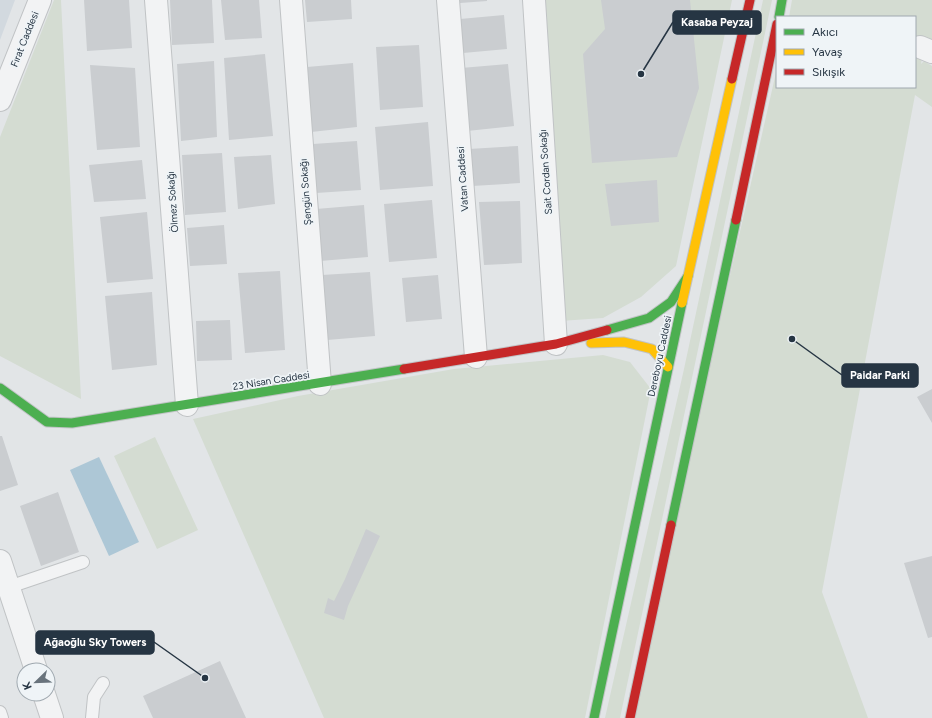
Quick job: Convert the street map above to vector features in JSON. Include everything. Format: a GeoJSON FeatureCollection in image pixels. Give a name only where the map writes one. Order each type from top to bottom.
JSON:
{"type":"FeatureCollection","features":[{"type":"Feature","properties":{"kind":"main road","name":"Dereboyu Caddesi"},"geometry":{"type":"LineString","coordinates":[[594,718],[668,367],[750,0]]}},
{"type":"Feature","properties":{"kind":"main road"},"geometry":{"type":"LineString","coordinates":[[779,16],[782,0]]}},
{"type":"Feature","properties":{"kind":"main road"},"geometry":{"type":"LineString","coordinates":[[630,718],[776,29]]}},
{"type":"Feature","properties":{"kind":"main road"},"geometry":{"type":"LineString","coordinates":[[556,344],[648,318],[671,302],[688,275]]}},
{"type":"Feature","properties":{"kind":"main road"},"geometry":{"type":"LineString","coordinates":[[556,344],[624,342],[652,349],[668,367]]}},
{"type":"Feature","properties":{"kind":"main road","name":"23 Nisan Caddesi"},"geometry":{"type":"LineString","coordinates":[[0,388],[47,422],[72,423],[320,384],[556,344]]}},
{"type":"Feature","properties":{"kind":"street","name":"Fırat Caddesi"},"geometry":{"type":"LineString","coordinates":[[0,100],[40,0]]}},
{"type":"Feature","properties":{"kind":"street","name":"Ölmez Sokağı"},"geometry":{"type":"LineString","coordinates":[[156,0],[187,405]]}},
{"type":"Feature","properties":{"kind":"street","name":"Şengün Sokağı"},"geometry":{"type":"LineString","coordinates":[[291,0],[320,384]]}},
{"type":"Feature","properties":{"kind":"street","name":"Vatan Caddesi"},"geometry":{"type":"LineString","coordinates":[[448,0],[476,357]]}},
{"type":"Feature","properties":{"kind":"street","name":"Sait Cordan Sokağı"},"geometry":{"type":"LineString","coordinates":[[534,0],[556,344]]}},
{"type":"Feature","properties":{"kind":"street"},"geometry":{"type":"LineString","coordinates":[[0,561],[33,662]]}},
{"type":"Feature","properties":{"kind":"street"},"geometry":{"type":"LineString","coordinates":[[47,702],[52,718]]}},
{"type":"Feature","properties":{"kind":"lane"},"geometry":{"type":"LineString","coordinates":[[8,586],[83,562]]}},
{"type":"Feature","properties":{"kind":"lane"},"geometry":{"type":"LineString","coordinates":[[92,718],[94,697],[104,683]]}},
{"type":"Feature","properties":{"kind":"lane"},"geometry":{"type":"LineString","coordinates":[[0,712],[2,718]]}},
{"type":"Feature","properties":{"kind":"shaded area"},"geometry":{"type":"Polygon","coordinates":[[[0,0],[15,0],[0,40],[0,0]]]}},
{"type":"Feature","properties":{"kind":"shaded area"},"geometry":{"type":"Polygon","coordinates":[[[54,0],[61,0],[81,399],[0,356],[0,137],[54,0]]]}},
{"type":"Feature","properties":{"kind":"shaded area"},"geometry":{"type":"Polygon","coordinates":[[[535,0],[732,0],[676,266],[641,297],[603,318],[560,321],[535,0]]]}},
{"type":"Feature","properties":{"kind":"shaded area"},"geometry":{"type":"Polygon","coordinates":[[[763,0],[772,0],[620,718],[605,718],[684,369],[763,0]]]}},
{"type":"Feature","properties":{"kind":"shaded area"},"geometry":{"type":"Polygon","coordinates":[[[792,0],[932,0],[932,48],[924,45],[921,64],[924,61],[932,66],[932,107],[915,95],[822,592],[868,718],[630,718],[776,72],[776,88],[916,88],[916,16],[789,16],[792,0]]]}},
{"type":"Feature","properties":{"kind":"shaded area"},"geometry":{"type":"Polygon","coordinates":[[[603,355],[630,362],[651,389],[585,718],[324,718],[193,419],[298,396],[454,369],[603,355]]]}},
{"type":"Feature","properties":{"kind":"shaded area"},"geometry":{"type":"Polygon","coordinates":[[[155,437],[198,530],[157,549],[114,456],[155,437]]]}},
{"type":"Feature","properties":{"kind":"water"},"geometry":{"type":"Polygon","coordinates":[[[99,457],[139,542],[109,556],[70,470],[99,457]]]}},
{"type":"Feature","properties":{"kind":"building"},"geometry":{"type":"Polygon","coordinates":[[[84,0],[129,0],[132,48],[87,51],[84,0]]]}},
{"type":"Feature","properties":{"kind":"building"},"geometry":{"type":"Polygon","coordinates":[[[170,0],[212,0],[214,43],[172,45],[170,0]]]}},
{"type":"Feature","properties":{"kind":"building"},"geometry":{"type":"Polygon","coordinates":[[[221,0],[259,0],[262,38],[225,40],[221,0]]]}},
{"type":"Feature","properties":{"kind":"building"},"geometry":{"type":"Polygon","coordinates":[[[305,0],[351,0],[352,19],[307,22],[305,0]]]}},
{"type":"Feature","properties":{"kind":"building"},"geometry":{"type":"Polygon","coordinates":[[[459,0],[487,0],[487,1],[460,3],[459,0]]]}},
{"type":"Feature","properties":{"kind":"building"},"geometry":{"type":"Polygon","coordinates":[[[601,0],[690,0],[699,88],[677,157],[592,163],[583,54],[605,29],[601,0]]]}},
{"type":"Feature","properties":{"kind":"building"},"geometry":{"type":"Polygon","coordinates":[[[504,15],[507,49],[463,53],[460,19],[504,15]]]}},
{"type":"Feature","properties":{"kind":"building"},"geometry":{"type":"Polygon","coordinates":[[[419,45],[423,107],[380,110],[376,47],[419,45]]]}},
{"type":"Feature","properties":{"kind":"building"},"geometry":{"type":"Polygon","coordinates":[[[265,54],[273,136],[229,140],[224,58],[265,54]]]}},
{"type":"Feature","properties":{"kind":"building"},"geometry":{"type":"Polygon","coordinates":[[[214,61],[217,137],[181,141],[177,64],[214,61]]]}},
{"type":"Feature","properties":{"kind":"building"},"geometry":{"type":"Polygon","coordinates":[[[353,63],[357,127],[311,132],[307,67],[353,63]]]}},
{"type":"Feature","properties":{"kind":"building"},"geometry":{"type":"Polygon","coordinates":[[[508,64],[514,126],[467,131],[461,68],[508,64]]]}},
{"type":"Feature","properties":{"kind":"building"},"geometry":{"type":"Polygon","coordinates":[[[90,65],[135,68],[140,147],[97,150],[90,65]]]}},
{"type":"Feature","properties":{"kind":"building"},"geometry":{"type":"Polygon","coordinates":[[[428,122],[433,186],[380,190],[375,127],[428,122]]]}},
{"type":"Feature","properties":{"kind":"building"},"geometry":{"type":"Polygon","coordinates":[[[357,141],[361,190],[316,193],[313,144],[357,141]]]}},
{"type":"Feature","properties":{"kind":"building"},"geometry":{"type":"Polygon","coordinates":[[[518,146],[520,183],[472,186],[469,149],[518,146]]]}},
{"type":"Feature","properties":{"kind":"building"},"geometry":{"type":"Polygon","coordinates":[[[222,153],[226,212],[185,215],[182,155],[222,153]]]}},
{"type":"Feature","properties":{"kind":"building"},"geometry":{"type":"Polygon","coordinates":[[[271,155],[275,204],[238,209],[234,157],[271,155]]]}},
{"type":"Feature","properties":{"kind":"building"},"geometry":{"type":"Polygon","coordinates":[[[142,160],[146,199],[94,202],[89,165],[142,160]]]}},
{"type":"Feature","properties":{"kind":"building"},"geometry":{"type":"Polygon","coordinates":[[[657,180],[659,222],[611,226],[605,184],[657,180]]]}},
{"type":"Feature","properties":{"kind":"building"},"geometry":{"type":"Polygon","coordinates":[[[432,200],[437,258],[389,262],[384,204],[432,200]]]}},
{"type":"Feature","properties":{"kind":"building"},"geometry":{"type":"Polygon","coordinates":[[[520,201],[522,263],[484,265],[479,202],[520,201]]]}},
{"type":"Feature","properties":{"kind":"building"},"geometry":{"type":"Polygon","coordinates":[[[364,205],[368,257],[320,261],[316,209],[364,205]]]}},
{"type":"Feature","properties":{"kind":"building"},"geometry":{"type":"Polygon","coordinates":[[[147,212],[153,279],[107,283],[100,217],[147,212]]]}},
{"type":"Feature","properties":{"kind":"building"},"geometry":{"type":"Polygon","coordinates":[[[224,225],[227,264],[190,266],[187,228],[224,225]]]}},
{"type":"Feature","properties":{"kind":"building"},"geometry":{"type":"Polygon","coordinates":[[[280,271],[285,350],[245,353],[238,273],[280,271]]]}},
{"type":"Feature","properties":{"kind":"building"},"geometry":{"type":"Polygon","coordinates":[[[370,272],[375,336],[327,340],[322,275],[370,272]]]}},
{"type":"Feature","properties":{"kind":"building"},"geometry":{"type":"Polygon","coordinates":[[[438,275],[442,319],[406,322],[402,278],[438,275]]]}},
{"type":"Feature","properties":{"kind":"building"},"geometry":{"type":"Polygon","coordinates":[[[152,292],[157,365],[112,370],[105,296],[152,292]]]}},
{"type":"Feature","properties":{"kind":"building"},"geometry":{"type":"Polygon","coordinates":[[[230,320],[232,360],[197,361],[196,321],[230,320]]]}},
{"type":"Feature","properties":{"kind":"building"},"geometry":{"type":"Polygon","coordinates":[[[932,389],[932,423],[917,397],[932,389]]]}},
{"type":"Feature","properties":{"kind":"building"},"geometry":{"type":"Polygon","coordinates":[[[0,436],[2,436],[18,485],[0,491],[0,436]]]}},
{"type":"Feature","properties":{"kind":"building"},"geometry":{"type":"Polygon","coordinates":[[[58,492],[79,552],[41,566],[20,506],[58,492]]]}},
{"type":"Feature","properties":{"kind":"building"},"geometry":{"type":"Polygon","coordinates":[[[366,529],[380,536],[348,606],[344,620],[324,613],[328,598],[334,601],[345,579],[366,529]]]}},
{"type":"Feature","properties":{"kind":"building"},"geometry":{"type":"Polygon","coordinates":[[[932,556],[932,637],[928,638],[904,563],[932,556]]]}},
{"type":"Feature","properties":{"kind":"building"},"geometry":{"type":"Polygon","coordinates":[[[220,661],[246,718],[153,718],[143,696],[220,661]]]}},
{"type":"Feature","properties":{"kind":"traffic: fast"},"geometry":{"type":"LineString","coordinates":[[779,16],[782,0]]}},
{"type":"Feature","properties":{"kind":"traffic: fast"},"geometry":{"type":"LineString","coordinates":[[671,525],[736,220]]}},
{"type":"Feature","properties":{"kind":"traffic: fast"},"geometry":{"type":"LineString","coordinates":[[607,330],[649,318],[671,302],[688,276]]}},
{"type":"Feature","properties":{"kind":"traffic: fast"},"geometry":{"type":"LineString","coordinates":[[594,718],[682,303]]}},
{"type":"Feature","properties":{"kind":"traffic: fast"},"geometry":{"type":"LineString","coordinates":[[0,388],[47,422],[72,423],[404,369]]}},
{"type":"Feature","properties":{"kind":"traffic: slow"},"geometry":{"type":"LineString","coordinates":[[682,303],[732,79]]}},
{"type":"Feature","properties":{"kind":"traffic: slow"},"geometry":{"type":"LineString","coordinates":[[591,343],[624,342],[652,349],[668,367]]}},
{"type":"Feature","properties":{"kind":"traffic: jam"},"geometry":{"type":"LineString","coordinates":[[732,79],[750,0]]}},
{"type":"Feature","properties":{"kind":"traffic: jam"},"geometry":{"type":"LineString","coordinates":[[736,220],[776,29]]}},
{"type":"Feature","properties":{"kind":"traffic: jam"},"geometry":{"type":"LineString","coordinates":[[404,369],[556,344],[607,330]]}},
{"type":"Feature","properties":{"kind":"traffic: jam"},"geometry":{"type":"LineString","coordinates":[[630,718],[671,525]]}},
{"type":"Feature","properties":{"kind":"place","name":"Kasaba Peyzaj"},"geometry":{"type":"Point","coordinates":[641,74]}},
{"type":"Feature","properties":{"kind":"place","name":"Paidar Parki"},"geometry":{"type":"Point","coordinates":[792,339]}},
{"type":"Feature","properties":{"kind":"place","name":"Ağaoğlu Sky Towers"},"geometry":{"type":"Point","coordinates":[205,678]}}]}
